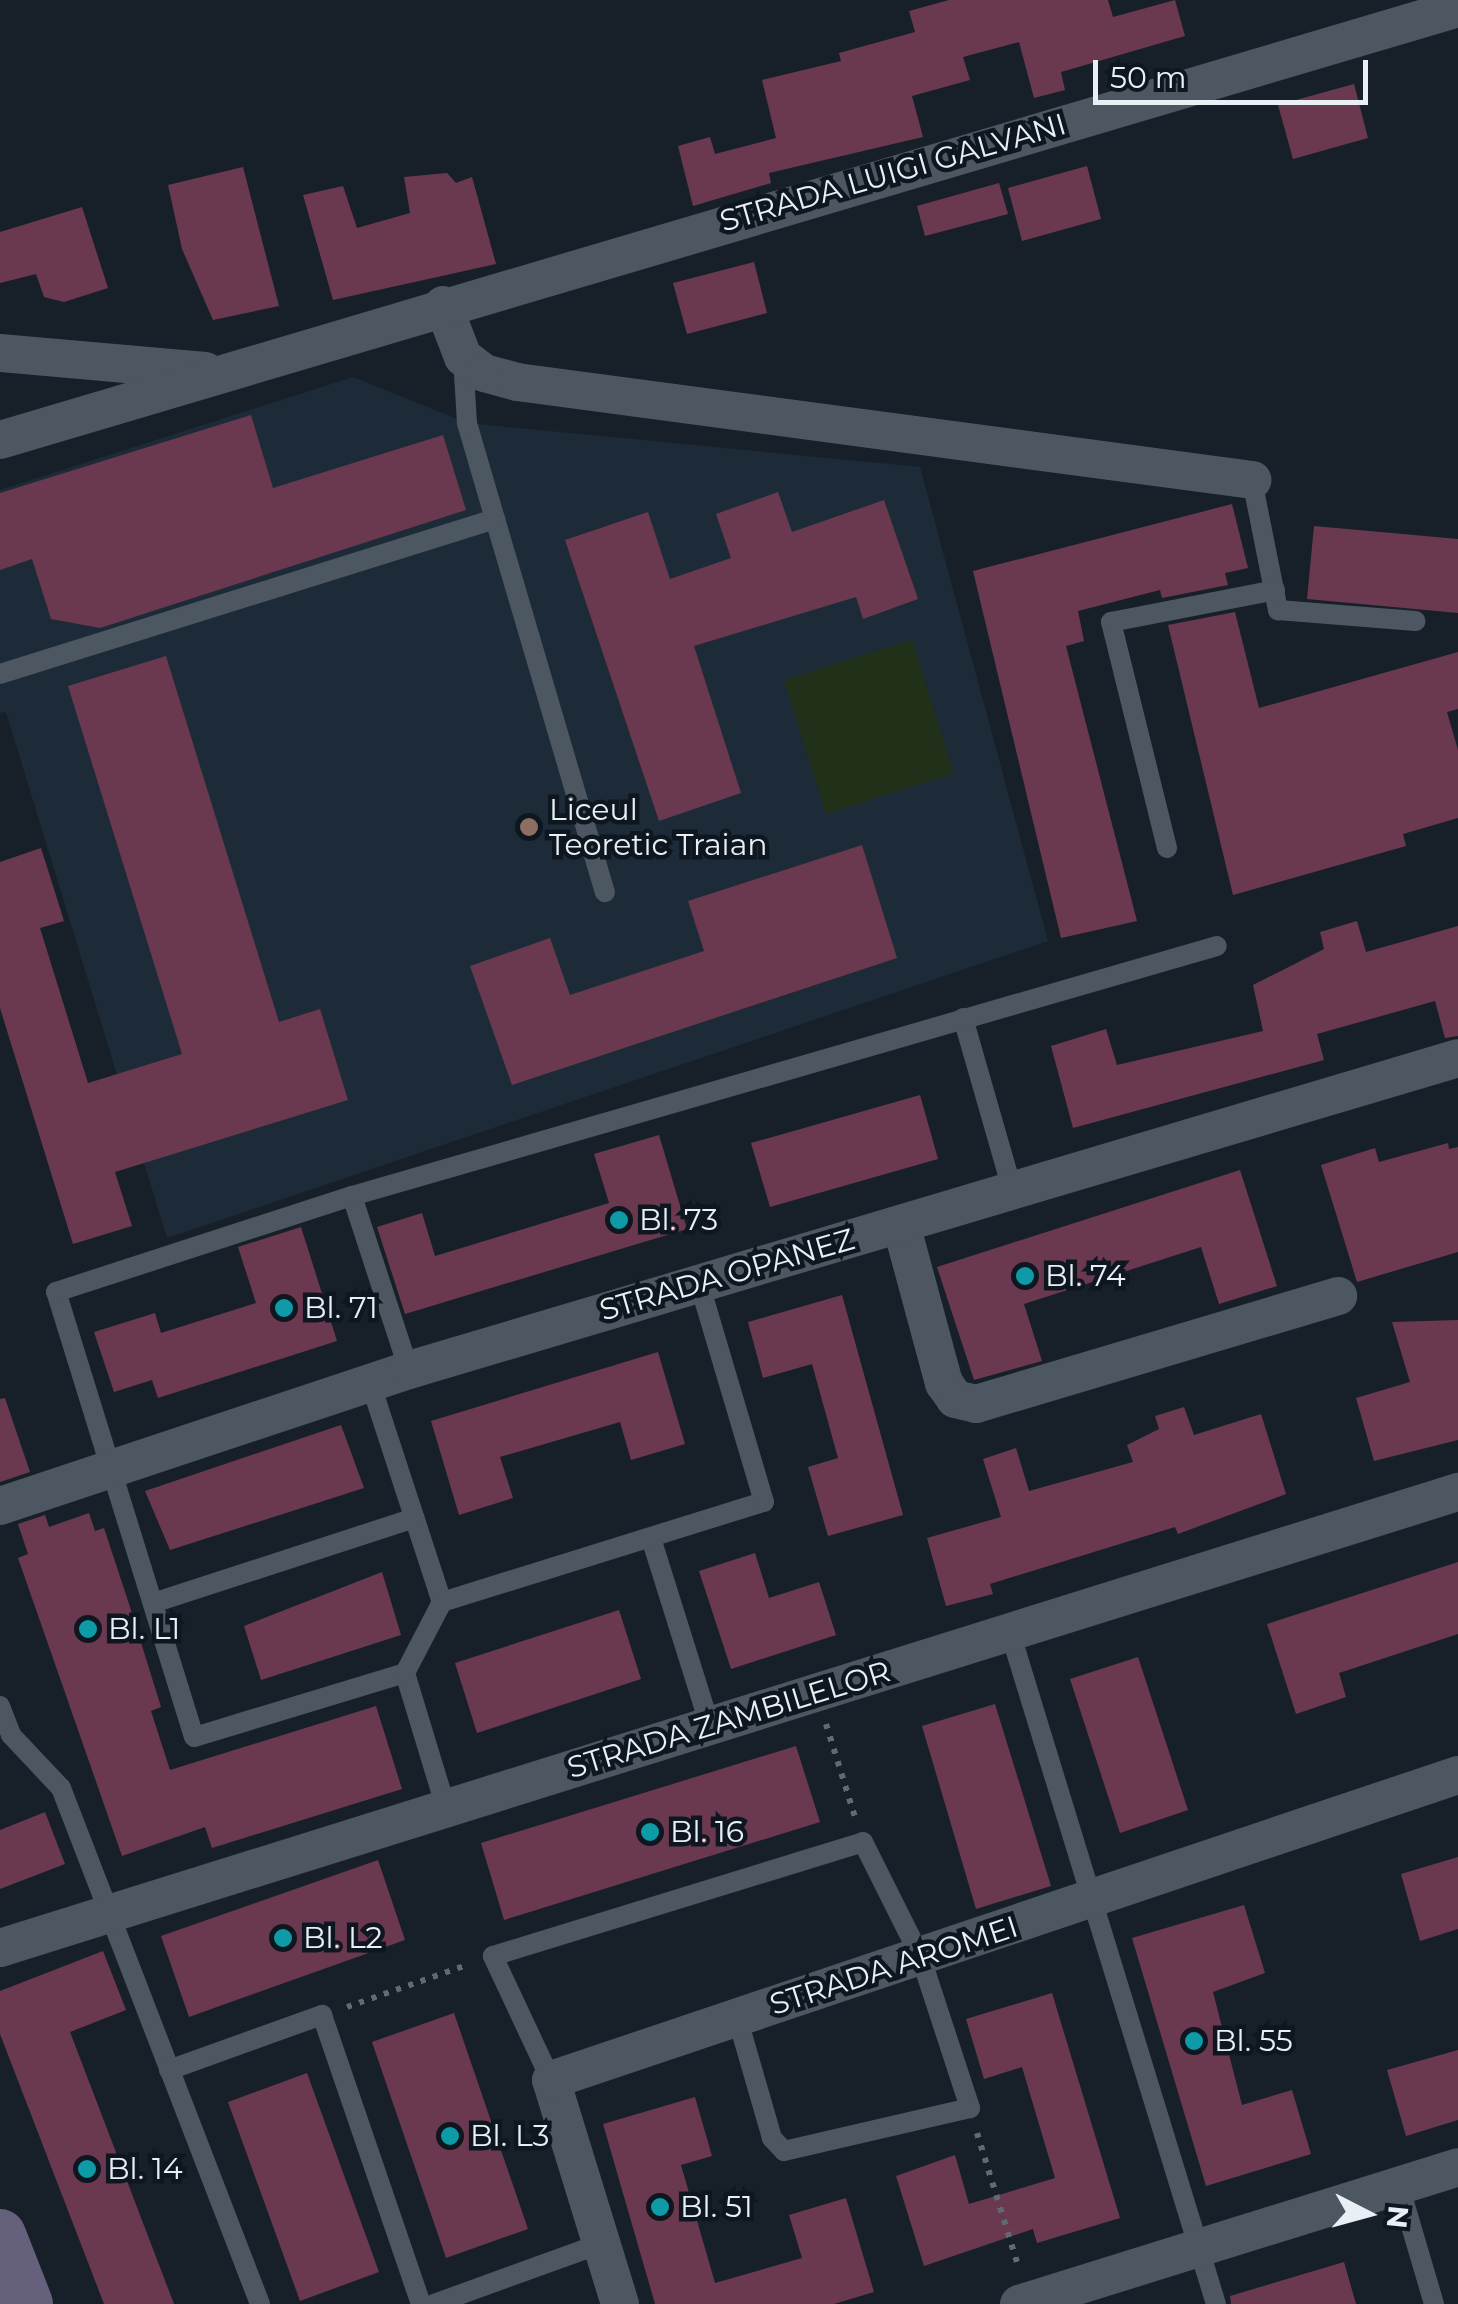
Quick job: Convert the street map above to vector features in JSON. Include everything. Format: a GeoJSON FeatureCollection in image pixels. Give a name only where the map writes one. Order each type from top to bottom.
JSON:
{"type":"FeatureCollection","features":[{"type":"Feature","properties":{"kind":"main road"},"geometry":{"type":"LineString","coordinates":[[0,2235],[27,2304]]}},
{"type":"Feature","properties":{"kind":"street","name":"STRADA LUIGI GALVANI"},"geometry":{"type":"LineString","coordinates":[[0,440],[443,305],[1458,8]]}},
{"type":"Feature","properties":{"kind":"street"},"geometry":{"type":"LineString","coordinates":[[443,305],[463,357],[484,373],[517,382],[1252,480]]}},
{"type":"Feature","properties":{"kind":"street","name":"STRADA LUIGI GALVANI"},"geometry":{"type":"LineString","coordinates":[[0,353],[218,372]]}},
{"type":"Feature","properties":{"kind":"street","name":"STRADA OPANEZ"},"geometry":{"type":"LineString","coordinates":[[0,1506],[110,1466],[409,1370],[1458,1058]]}},
{"type":"Feature","properties":{"kind":"street"},"geometry":{"type":"LineString","coordinates":[[901,1224],[944,1383],[955,1398],[976,1404],[1338,1296]]}},
{"type":"Feature","properties":{"kind":"street","name":"STRADA ZAMBILELOR"},"geometry":{"type":"LineString","coordinates":[[0,1948],[111,1910],[1458,1492]]}},
{"type":"Feature","properties":{"kind":"street","name":"STRADA AROMEI"},"geometry":{"type":"LineString","coordinates":[[552,2080],[1458,1775]]}},
{"type":"Feature","properties":{"kind":"street"},"geometry":{"type":"LineString","coordinates":[[552,2080],[620,2304]]}},
{"type":"Feature","properties":{"kind":"street"},"geometry":{"type":"LineString","coordinates":[[1024,2302],[1458,2167]]}},
{"type":"Feature","properties":{"kind":"lane"},"geometry":{"type":"LineString","coordinates":[[463,357],[467,423],[605,892]]}},
{"type":"Feature","properties":{"kind":"lane"},"geometry":{"type":"LineString","coordinates":[[1252,480],[1278,610],[1416,621]]}},
{"type":"Feature","properties":{"kind":"lane"},"geometry":{"type":"LineString","coordinates":[[0,674],[495,519]]}},
{"type":"Feature","properties":{"kind":"lane"},"geometry":{"type":"LineString","coordinates":[[1166,848],[1110,622],[1274,590]]}},
{"type":"Feature","properties":{"kind":"lane"},"geometry":{"type":"LineString","coordinates":[[405,1673],[194,1737],[56,1292],[352,1196],[1217,946]]}},
{"type":"Feature","properties":{"kind":"lane"},"geometry":{"type":"LineString","coordinates":[[963,1018],[1012,1190]]}},
{"type":"Feature","properties":{"kind":"lane"},"geometry":{"type":"LineString","coordinates":[[352,1196],[409,1370]]}},
{"type":"Feature","properties":{"kind":"lane"},"geometry":{"type":"LineString","coordinates":[[442,1602],[764,1502],[699,1282]]}},
{"type":"Feature","properties":{"kind":"lane"},"geometry":{"type":"LineString","coordinates":[[370,1382],[442,1602],[405,1673],[446,1808]]}},
{"type":"Feature","properties":{"kind":"lane"},"geometry":{"type":"LineString","coordinates":[[153,1603],[415,1518]]}},
{"type":"Feature","properties":{"kind":"lane"},"geometry":{"type":"LineString","coordinates":[[651,1538],[710,1726]]}},
{"type":"Feature","properties":{"kind":"lane"},"geometry":{"type":"LineString","coordinates":[[1010,1632],[1216,2304]]}},
{"type":"Feature","properties":{"kind":"lane"},"geometry":{"type":"LineString","coordinates":[[0,1706],[11,1735],[61,1788],[260,2304]]}},
{"type":"Feature","properties":{"kind":"lane"},"geometry":{"type":"LineString","coordinates":[[552,2080],[493,1956],[863,1842],[921,1958],[970,2108],[784,2151],[772,2138],[737,2017]]}},
{"type":"Feature","properties":{"kind":"lane"},"geometry":{"type":"LineString","coordinates":[[169,2070],[322,2015],[420,2304]]}},
{"type":"Feature","properties":{"kind":"lane"},"geometry":{"type":"LineString","coordinates":[[1399,2185],[1434,2304]]}},
{"type":"Feature","properties":{"kind":"lane"},"geometry":{"type":"LineString","coordinates":[[434,2304],[600,2244]]}},
{"type":"Feature","properties":{"kind":"path"},"geometry":{"type":"LineString","coordinates":[[816,1693],[863,1842]]}},
{"type":"Feature","properties":{"kind":"path"},"geometry":{"type":"LineString","coordinates":[[322,2015],[493,1956]]}},
{"type":"Feature","properties":{"kind":"path"},"geometry":{"type":"LineString","coordinates":[[970,2108],[1024,2302]]}},
{"type":"Feature","properties":{"kind":"shaded area","name":"Liceul Teoretic Traian"},"geometry":{"type":"Polygon","coordinates":[[[353,377],[467,423],[920,467],[1048,941],[167,1238],[6,712],[0,713],[0,490],[353,377]]]}},
{"type":"Feature","properties":{"kind":"green space"},"geometry":{"type":"Polygon","coordinates":[[[912,640],[954,773],[826,814],[784,680],[912,640]]]}},
{"type":"Feature","properties":{"kind":"building"},"geometry":{"type":"Polygon","coordinates":[[[949,0],[1108,0],[1113,17],[1175,0],[1185,36],[1061,72],[1065,90],[1034,98],[1019,42],[963,57],[970,80],[912,96],[923,137],[769,173],[771,183],[693,206],[678,146],[710,137],[715,154],[776,138],[762,80],[841,61],[839,53],[915,32],[909,11],[949,0]]]}},
{"type":"Feature","properties":{"kind":"building"},"geometry":{"type":"Polygon","coordinates":[[[1354,84],[1368,138],[1293,159],[1278,105],[1354,84]]]}},
{"type":"Feature","properties":{"kind":"building"},"geometry":{"type":"Polygon","coordinates":[[[1087,166],[1101,219],[1022,241],[1008,188],[1087,166]]]}},
{"type":"Feature","properties":{"kind":"building"},"geometry":{"type":"Polygon","coordinates":[[[243,167],[279,306],[213,320],[182,249],[168,185],[243,167]]]}},
{"type":"Feature","properties":{"kind":"building"},"geometry":{"type":"Polygon","coordinates":[[[447,173],[456,183],[472,177],[496,264],[333,300],[303,195],[343,186],[357,228],[410,213],[404,177],[447,173]]]}},
{"type":"Feature","properties":{"kind":"building"},"geometry":{"type":"Polygon","coordinates":[[[999,183],[1008,214],[925,236],[917,206],[999,183]]]}},
{"type":"Feature","properties":{"kind":"building"},"geometry":{"type":"Polygon","coordinates":[[[82,207],[108,288],[64,302],[44,297],[36,274],[0,283],[0,232],[82,207]]]}},
{"type":"Feature","properties":{"kind":"building"},"geometry":{"type":"Polygon","coordinates":[[[754,262],[767,313],[687,334],[673,283],[754,262]]]}},
{"type":"Feature","properties":{"kind":"building"},"geometry":{"type":"Polygon","coordinates":[[[251,415],[273,488],[443,435],[466,510],[100,628],[51,619],[32,559],[0,570],[0,493],[251,415]]]}},
{"type":"Feature","properties":{"kind":"building"},"geometry":{"type":"Polygon","coordinates":[[[778,492],[792,532],[884,500],[918,599],[863,619],[856,597],[694,646],[741,793],[659,821],[565,540],[648,512],[670,579],[731,558],[716,514],[778,492]]]}},
{"type":"Feature","properties":{"kind":"building"},"geometry":{"type":"Polygon","coordinates":[[[1232,504],[1248,568],[1225,573],[1228,585],[1162,598],[1160,590],[1078,611],[1084,641],[1066,646],[1137,921],[1061,938],[973,571],[1232,504]]]}},
{"type":"Feature","properties":{"kind":"building"},"geometry":{"type":"Polygon","coordinates":[[[1314,526],[1458,539],[1458,613],[1307,599],[1314,526]]]}},
{"type":"Feature","properties":{"kind":"building"},"geometry":{"type":"Polygon","coordinates":[[[1235,612],[1259,708],[1458,652],[1458,709],[1447,712],[1458,750],[1458,818],[1403,834],[1406,846],[1233,895],[1168,625],[1235,612]]]}},
{"type":"Feature","properties":{"kind":"building"},"geometry":{"type":"Polygon","coordinates":[[[166,656],[279,1022],[320,1009],[348,1100],[115,1172],[132,1226],[73,1244],[0,1008],[0,862],[41,848],[64,921],[40,928],[88,1083],[182,1054],[68,686],[166,656]]]}},
{"type":"Feature","properties":{"kind":"building"},"geometry":{"type":"Polygon","coordinates":[[[862,845],[897,958],[512,1085],[470,966],[550,938],[570,995],[704,951],[688,901],[862,845]]]}},
{"type":"Feature","properties":{"kind":"building"},"geometry":{"type":"Polygon","coordinates":[[[1357,921],[1366,952],[1458,926],[1458,1036],[1445,1038],[1435,1001],[1317,1034],[1324,1060],[1073,1128],[1051,1046],[1106,1029],[1117,1065],[1263,1031],[1253,985],[1324,949],[1320,932],[1357,921]]]}},
{"type":"Feature","properties":{"kind":"building"},"geometry":{"type":"Polygon","coordinates":[[[920,1095],[938,1159],[770,1207],[751,1143],[920,1095]]]}},
{"type":"Feature","properties":{"kind":"building","name":"Bl. 73"},"geometry":{"type":"Polygon","coordinates":[[[659,1135],[687,1229],[405,1314],[377,1227],[422,1213],[435,1256],[609,1203],[594,1154],[659,1135]]]}},
{"type":"Feature","properties":{"kind":"building"},"geometry":{"type":"Polygon","coordinates":[[[1448,1143],[1449,1149],[1458,1147],[1458,1252],[1357,1282],[1321,1165],[1375,1148],[1379,1162],[1448,1143]]]}},
{"type":"Feature","properties":{"kind":"building","name":"Bl. 74"},"geometry":{"type":"Polygon","coordinates":[[[1240,1170],[1277,1286],[1219,1304],[1201,1247],[1024,1304],[1042,1361],[974,1380],[937,1267],[1240,1170]]]}},
{"type":"Feature","properties":{"kind":"building","name":"Bl. 71"},"geometry":{"type":"Polygon","coordinates":[[[301,1227],[337,1341],[158,1398],[152,1380],[114,1392],[94,1332],[155,1313],[161,1333],[256,1303],[238,1247],[301,1227]]]}},
{"type":"Feature","properties":{"kind":"building"},"geometry":{"type":"Polygon","coordinates":[[[842,1295],[903,1515],[828,1536],[808,1467],[838,1458],[812,1364],[763,1378],[748,1322],[842,1295]]]}},
{"type":"Feature","properties":{"kind":"building"},"geometry":{"type":"Polygon","coordinates":[[[1458,1320],[1458,1440],[1374,1461],[1356,1398],[1410,1382],[1392,1322],[1458,1320]]]}},
{"type":"Feature","properties":{"kind":"building"},"geometry":{"type":"Polygon","coordinates":[[[658,1352],[685,1444],[631,1460],[620,1422],[500,1457],[513,1498],[459,1515],[431,1421],[658,1352]]]}},
{"type":"Feature","properties":{"kind":"building"},"geometry":{"type":"Polygon","coordinates":[[[5,1398],[30,1472],[0,1482],[0,1399],[5,1398]]]}},
{"type":"Feature","properties":{"kind":"building"},"geometry":{"type":"Polygon","coordinates":[[[1184,1407],[1194,1435],[1261,1414],[1286,1494],[1178,1534],[1175,1527],[990,1584],[993,1594],[946,1606],[927,1538],[1001,1517],[983,1459],[1016,1448],[1029,1491],[1133,1462],[1127,1445],[1159,1429],[1155,1416],[1184,1407]]]}},
{"type":"Feature","properties":{"kind":"building"},"geometry":{"type":"Polygon","coordinates":[[[341,1425],[364,1488],[170,1550],[145,1491],[341,1425]]]}},
{"type":"Feature","properties":{"kind":"building"},"geometry":{"type":"Polygon","coordinates":[[[89,1513],[95,1531],[104,1528],[129,1604],[161,1707],[151,1711],[170,1770],[376,1706],[402,1789],[212,1848],[205,1827],[122,1856],[18,1558],[28,1554],[18,1524],[45,1515],[49,1527],[89,1513]]]}},
{"type":"Feature","properties":{"kind":"building"},"geometry":{"type":"Polygon","coordinates":[[[755,1553],[769,1598],[819,1582],[836,1635],[731,1669],[699,1571],[755,1553]]]}},
{"type":"Feature","properties":{"kind":"building"},"geometry":{"type":"Polygon","coordinates":[[[1458,1562],[1458,1634],[1339,1673],[1346,1697],[1296,1714],[1267,1624],[1458,1562]]]}},
{"type":"Feature","properties":{"kind":"building"},"geometry":{"type":"Polygon","coordinates":[[[382,1572],[401,1635],[261,1680],[244,1626],[382,1572]]]}},
{"type":"Feature","properties":{"kind":"building"},"geometry":{"type":"Polygon","coordinates":[[[619,1610],[641,1679],[477,1733],[455,1663],[619,1610]]]}},
{"type":"Feature","properties":{"kind":"building"},"geometry":{"type":"Polygon","coordinates":[[[1138,1657],[1188,1810],[1120,1833],[1070,1679],[1138,1657]]]}},
{"type":"Feature","properties":{"kind":"building"},"geometry":{"type":"Polygon","coordinates":[[[995,1704],[1051,1886],[976,1909],[922,1726],[995,1704]]]}},
{"type":"Feature","properties":{"kind":"building","name":"Bl. 16"},"geometry":{"type":"Polygon","coordinates":[[[796,1746],[820,1822],[504,1920],[481,1843],[796,1746]]]}},
{"type":"Feature","properties":{"kind":"building"},"geometry":{"type":"Polygon","coordinates":[[[45,1812],[65,1864],[0,1889],[0,1830],[45,1812]]]}},
{"type":"Feature","properties":{"kind":"building"},"geometry":{"type":"Polygon","coordinates":[[[1458,1857],[1458,1929],[1420,1941],[1401,1874],[1458,1857]]]}},
{"type":"Feature","properties":{"kind":"building","name":"Bl. L2"},"geometry":{"type":"Polygon","coordinates":[[[378,1860],[405,1940],[189,2017],[161,1936],[378,1860]]]}},
{"type":"Feature","properties":{"kind":"building","name":"Bl. 55"},"geometry":{"type":"Polygon","coordinates":[[[1244,1905],[1265,1973],[1213,1992],[1242,2105],[1292,2090],[1311,2154],[1206,2186],[1132,1938],[1244,1905]]]}},
{"type":"Feature","properties":{"kind":"building","name":"Bl. 14"},"geometry":{"type":"Polygon","coordinates":[[[103,1951],[126,2010],[70,2032],[174,2304],[104,2304],[0,2034],[0,1991],[103,1951]]]}},
{"type":"Feature","properties":{"kind":"building"},"geometry":{"type":"Polygon","coordinates":[[[1052,1993],[1120,2218],[1037,2243],[1033,2229],[924,2266],[896,2176],[955,2155],[969,2204],[1055,2178],[1022,2067],[984,2079],[966,2019],[1052,1993]]]}},
{"type":"Feature","properties":{"kind":"building","name":"Bl. L3"},"geometry":{"type":"Polygon","coordinates":[[[454,2013],[528,2229],[446,2258],[372,2042],[454,2013]]]}},
{"type":"Feature","properties":{"kind":"building"},"geometry":{"type":"Polygon","coordinates":[[[1458,2050],[1458,2120],[1406,2136],[1387,2070],[1458,2050]]]}},
{"type":"Feature","properties":{"kind":"building"},"geometry":{"type":"Polygon","coordinates":[[[307,2073],[379,2272],[300,2301],[228,2102],[307,2073]]]}},
{"type":"Feature","properties":{"kind":"building","name":"Bl. 51"},"geometry":{"type":"Polygon","coordinates":[[[695,2097],[712,2156],[681,2165],[715,2283],[802,2258],[789,2215],[846,2198],[874,2292],[834,2304],[655,2304],[603,2124],[695,2097]]]}},
{"type":"Feature","properties":{"kind":"building"},"geometry":{"type":"Polygon","coordinates":[[[1344,2262],[1356,2304],[1231,2304],[1230,2296],[1344,2262]]]}},
{"type":"Feature","properties":{"kind":"place","name":"Liceul Teoretic Traian"},"geometry":{"type":"Point","coordinates":[529,827]}},
{"type":"Feature","properties":{"kind":"place","name":"Bl. 73"},"geometry":{"type":"Point","coordinates":[619,1220]}},
{"type":"Feature","properties":{"kind":"place","name":"Bl. 74"},"geometry":{"type":"Point","coordinates":[1025,1276]}},
{"type":"Feature","properties":{"kind":"place","name":"Bl. 71"},"geometry":{"type":"Point","coordinates":[284,1308]}},
{"type":"Feature","properties":{"kind":"place","name":"Bl. L1"},"geometry":{"type":"Point","coordinates":[88,1629]}},
{"type":"Feature","properties":{"kind":"place","name":"Bl. 16"},"geometry":{"type":"Point","coordinates":[650,1832]}},
{"type":"Feature","properties":{"kind":"place","name":"Bl. L2"},"geometry":{"type":"Point","coordinates":[283,1938]}},
{"type":"Feature","properties":{"kind":"place","name":"Bl. 55"},"geometry":{"type":"Point","coordinates":[1194,2041]}},
{"type":"Feature","properties":{"kind":"place","name":"Bl. L3"},"geometry":{"type":"Point","coordinates":[450,2136]}},
{"type":"Feature","properties":{"kind":"place","name":"Bl. 14"},"geometry":{"type":"Point","coordinates":[87,2169]}},
{"type":"Feature","properties":{"kind":"place","name":"Bl. 51"},"geometry":{"type":"Point","coordinates":[660,2207]}}]}
